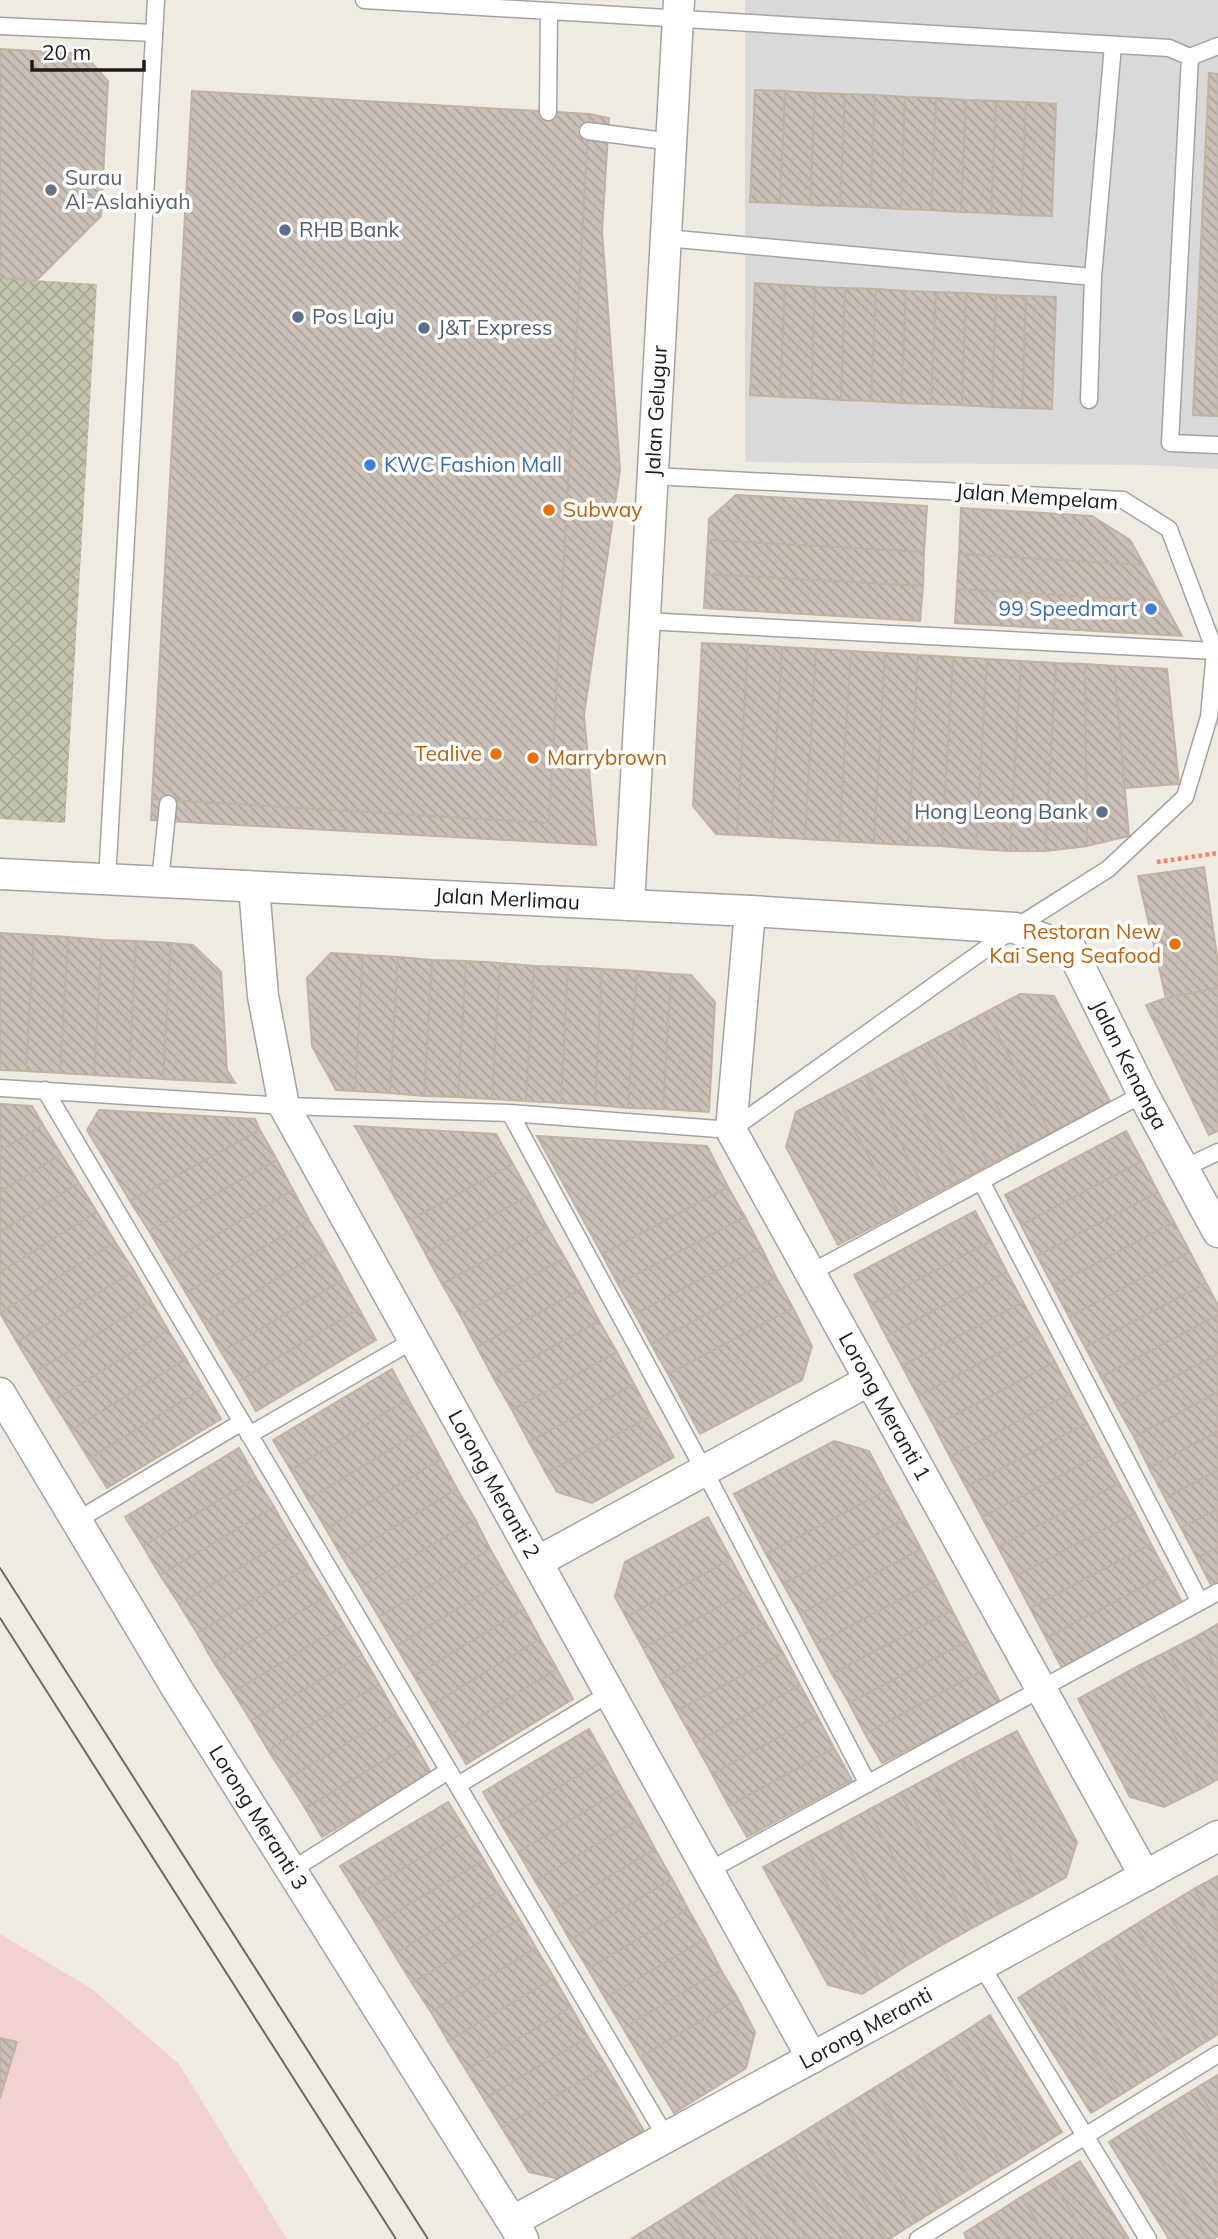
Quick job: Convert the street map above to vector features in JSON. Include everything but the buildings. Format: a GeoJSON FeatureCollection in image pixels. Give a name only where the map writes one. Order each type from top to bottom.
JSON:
{"type":"FeatureCollection","features":[{"type":"Feature","properties":{"kind":"street","name":"Jalan Gelugur"},"geometry":{"type":"LineString","coordinates":[[629,905],[679,9]]}},
{"type":"Feature","properties":{"kind":"street","name":"Jalan Merlimau"},"geometry":{"type":"LineString","coordinates":[[0,874],[750,911],[1015,928]]}},
{"type":"Feature","properties":{"kind":"street","name":"Lorong Meranti 2"},"geometry":{"type":"LineString","coordinates":[[254,887],[263,996],[284,1106],[812,2057]]}},
{"type":"Feature","properties":{"kind":"street"},"geometry":{"type":"LineString","coordinates":[[731,1130],[750,911]]}},
{"type":"Feature","properties":{"kind":"street","name":"Jalan Kenanga"},"geometry":{"type":"LineString","coordinates":[[1015,928],[1071,949],[1143,1094],[1218,1232]]}},
{"type":"Feature","properties":{"kind":"street","name":"Lorong Meranti 1"},"geometry":{"type":"LineString","coordinates":[[731,1130],[1145,1876]]}},
{"type":"Feature","properties":{"kind":"street"},"geometry":{"type":"LineString","coordinates":[[537,1562],[870,1380]]}},
{"type":"Feature","properties":{"kind":"street","name":"Lorong Meranti 3"},"geometry":{"type":"LineString","coordinates":[[0,1393],[176,1687],[518,2230]]}},
{"type":"Feature","properties":{"kind":"street","name":"Lorong Meranti"},"geometry":{"type":"LineString","coordinates":[[518,2230],[666,2137],[1218,1836]]}},
{"type":"Feature","properties":{"kind":"lane"},"geometry":{"type":"LineString","coordinates":[[107,880],[156,0]]}},
{"type":"Feature","properties":{"kind":"lane"},"geometry":{"type":"LineString","coordinates":[[364,0],[549,11],[679,9],[1170,48],[1190,57],[1218,46]]}},
{"type":"Feature","properties":{"kind":"lane"},"geometry":{"type":"LineString","coordinates":[[548,112],[549,11]]}},
{"type":"Feature","properties":{"kind":"lane"},"geometry":{"type":"LineString","coordinates":[[0,26],[154,33]]}},
{"type":"Feature","properties":{"kind":"lane"},"geometry":{"type":"LineString","coordinates":[[1089,400],[1093,277],[1113,45]]}},
{"type":"Feature","properties":{"kind":"lane"},"geometry":{"type":"LineString","coordinates":[[1190,57],[1170,443],[1218,445]]}},
{"type":"Feature","properties":{"kind":"lane"},"geometry":{"type":"LineString","coordinates":[[588,131],[672,142]]}},
{"type":"Feature","properties":{"kind":"lane"},"geometry":{"type":"LineString","coordinates":[[666,238],[1093,277]]}},
{"type":"Feature","properties":{"kind":"lane","name":"Jalan Mempelam"},"geometry":{"type":"LineString","coordinates":[[653,476],[1123,500],[1169,529],[1215,651],[1209,717],[1185,797],[1108,869],[1015,928],[731,1130]]}},
{"type":"Feature","properties":{"kind":"lane"},"geometry":{"type":"LineString","coordinates":[[645,621],[1215,651]]}},
{"type":"Feature","properties":{"kind":"lane"},"geometry":{"type":"LineString","coordinates":[[160,882],[167,804]]}},
{"type":"Feature","properties":{"kind":"lane"},"geometry":{"type":"LineString","coordinates":[[0,1088],[284,1106],[510,1113],[731,1130]]}},
{"type":"Feature","properties":{"kind":"lane"},"geometry":{"type":"LineString","coordinates":[[45,1090],[666,2137]]}},
{"type":"Feature","properties":{"kind":"lane"},"geometry":{"type":"LineString","coordinates":[[810,1273],[1143,1094]]}},
{"type":"Feature","properties":{"kind":"lane"},"geometry":{"type":"LineString","coordinates":[[510,1113],[704,1470],[868,1784]]}},
{"type":"Feature","properties":{"kind":"lane"},"geometry":{"type":"LineString","coordinates":[[1184,1168],[1218,1152]]}},
{"type":"Feature","properties":{"kind":"lane"},"geometry":{"type":"LineString","coordinates":[[981,1181],[1200,1602]]}},
{"type":"Feature","properties":{"kind":"lane"},"geometry":{"type":"LineString","coordinates":[[76,1521],[414,1340]]}},
{"type":"Feature","properties":{"kind":"lane"},"geometry":{"type":"LineString","coordinates":[[708,1871],[1218,1592]]}},
{"type":"Feature","properties":{"kind":"lane"},"geometry":{"type":"LineString","coordinates":[[458,1785],[610,1693]]}},
{"type":"Feature","properties":{"kind":"lane"},"geometry":{"type":"LineString","coordinates":[[292,1870],[448,1771]]}},
{"type":"Feature","properties":{"kind":"lane"},"geometry":{"type":"LineString","coordinates":[[981,1965],[1148,2239]]}},
{"type":"Feature","properties":{"kind":"lane"},"geometry":{"type":"LineString","coordinates":[[918,2239],[1218,2054]]}},
{"type":"Feature","properties":{"kind":"path"},"geometry":{"type":"LineString","coordinates":[[1108,869],[1218,853]]}},
{"type":"Feature","properties":{"kind":"shaded area"},"geometry":{"type":"Polygon","coordinates":[[[745,0],[1218,0],[1218,469],[1150,465],[745,462],[745,0]]]}},
{"type":"Feature","properties":{"kind":"shaded area"},"geometry":{"type":"Polygon","coordinates":[[[0,278],[97,284],[65,823],[0,819],[0,278]]]}},
{"type":"Feature","properties":{"kind":"shaded area"},"geometry":{"type":"Polygon","coordinates":[[[0,1934],[92,1989],[179,2064],[287,2239],[0,2239],[0,1934]]]}},
{"type":"Feature","properties":{"kind":"tram line"},"geometry":{"type":"LineString","coordinates":[[0,1568],[428,2239]]}},
{"type":"Feature","properties":{"kind":"tram line"},"geometry":{"type":"LineString","coordinates":[[0,1618],[396,2239]]}},
{"type":"Feature","properties":{"kind":"place","name":"Surau Al-Aslahiyah"},"geometry":{"type":"Point","coordinates":[51,190]}},
{"type":"Feature","properties":{"kind":"place","name":"RHB Bank"},"geometry":{"type":"Point","coordinates":[285,230]}},
{"type":"Feature","properties":{"kind":"place","name":"Pos Laju"},"geometry":{"type":"Point","coordinates":[298,317]}},
{"type":"Feature","properties":{"kind":"place","name":"J&T Express"},"geometry":{"type":"Point","coordinates":[424,328]}},
{"type":"Feature","properties":{"kind":"place","name":"KWC Fashion Mall"},"geometry":{"type":"Point","coordinates":[370,465]}},
{"type":"Feature","properties":{"kind":"place","name":"Subway"},"geometry":{"type":"Point","coordinates":[549,510]}},
{"type":"Feature","properties":{"kind":"place","name":"99 Speedmart"},"geometry":{"type":"Point","coordinates":[1151,609]}},
{"type":"Feature","properties":{"kind":"place","name":"Tealive"},"geometry":{"type":"Point","coordinates":[496,754]}},
{"type":"Feature","properties":{"kind":"place","name":"Marrybrown"},"geometry":{"type":"Point","coordinates":[533,758]}},
{"type":"Feature","properties":{"kind":"place","name":"Hong Leong Bank"},"geometry":{"type":"Point","coordinates":[1102,812]}},
{"type":"Feature","properties":{"kind":"place","name":"Restoran New Kai Seng Seafood"},"geometry":{"type":"Point","coordinates":[1175,944]}}]}
